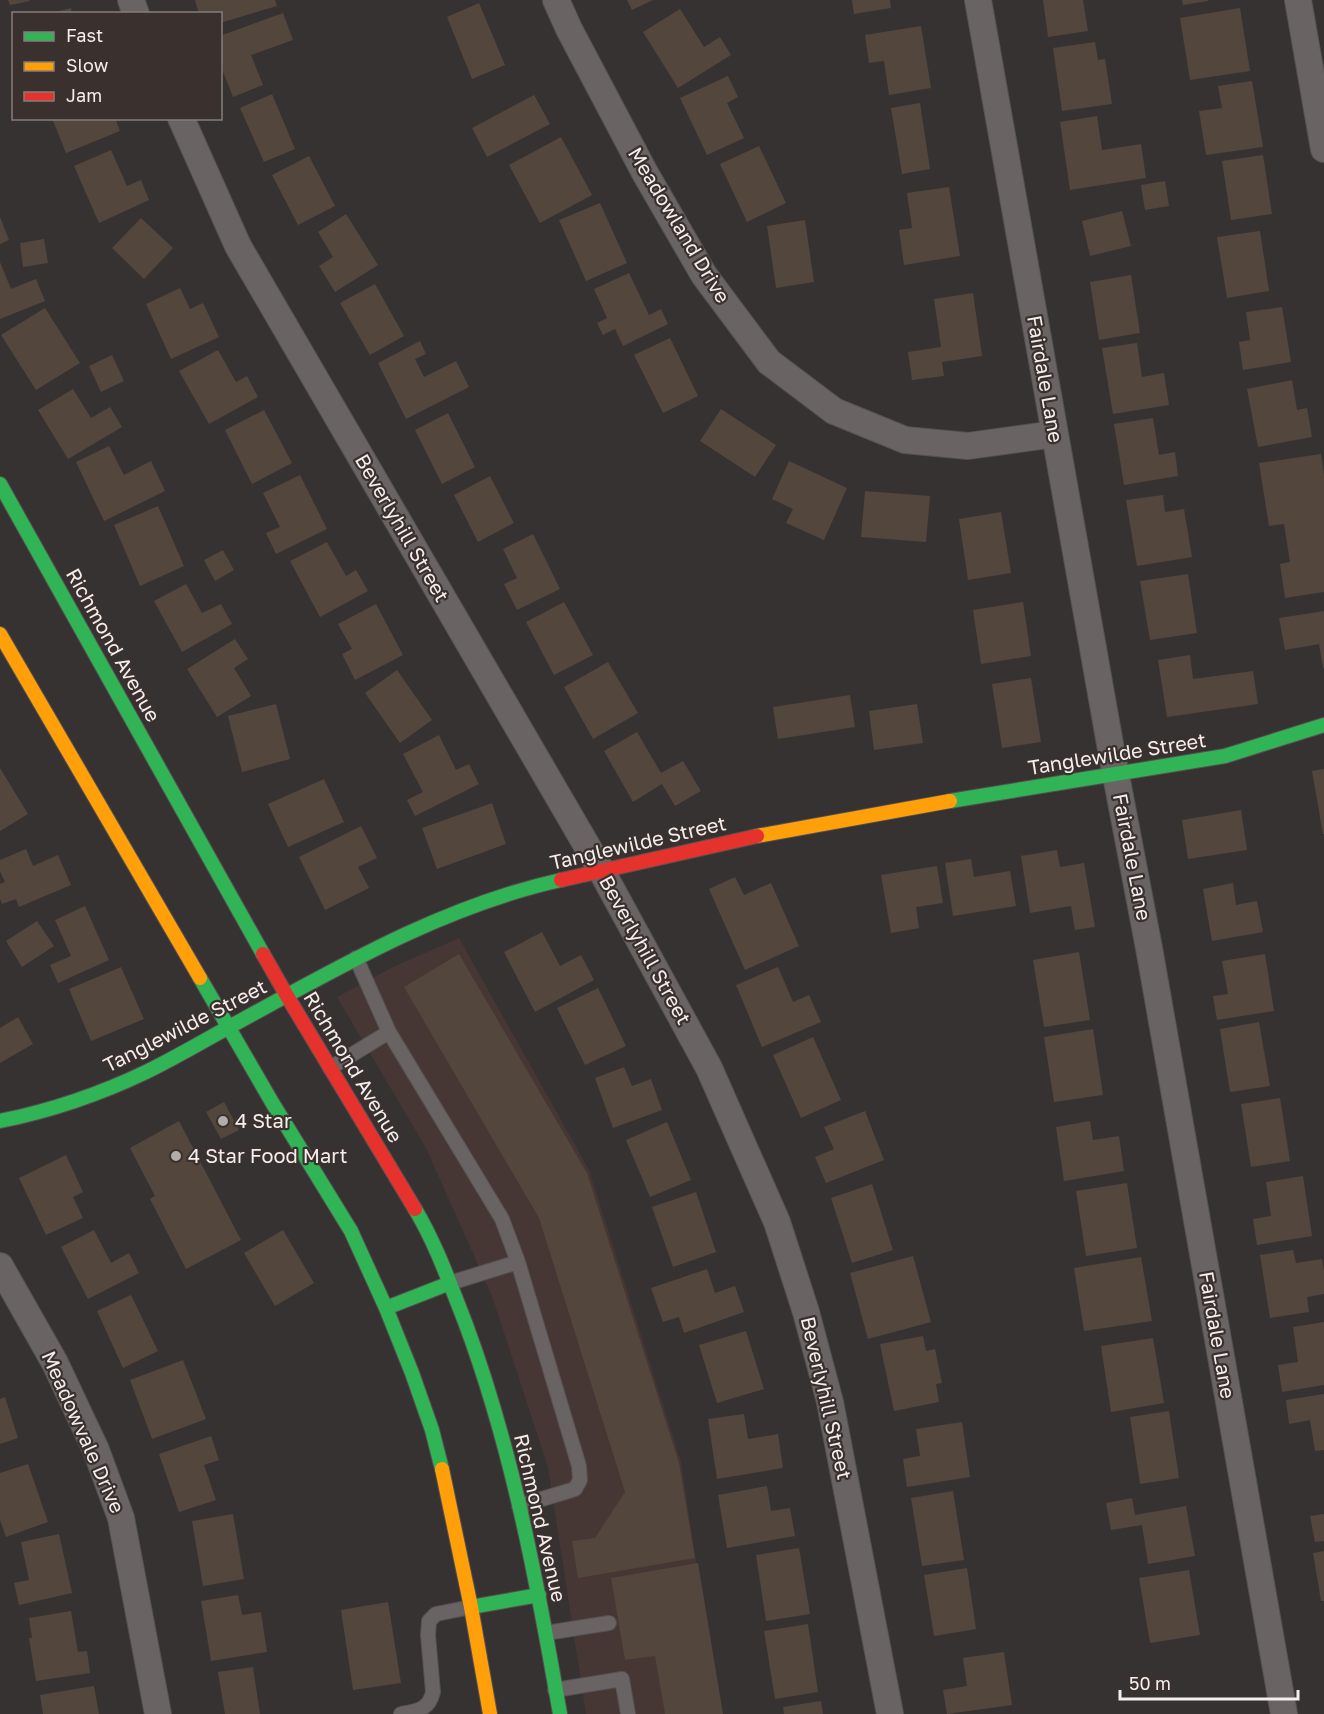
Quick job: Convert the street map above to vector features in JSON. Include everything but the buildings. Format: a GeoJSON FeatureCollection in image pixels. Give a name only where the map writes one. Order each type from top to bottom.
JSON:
{"type":"FeatureCollection","features":[{"type":"Feature","properties":{"kind":"main road","name":"Richmond Avenue"},"geometry":{"type":"LineString","coordinates":[[0,484],[287,996],[421,1219],[450,1283],[495,1409],[508,1456],[539,1595],[560,1714]]}},
{"type":"Feature","properties":{"kind":"main road"},"geometry":{"type":"LineString","coordinates":[[0,634],[273,1104],[351,1231],[386,1308],[412,1373],[445,1479],[490,1714]]}},
{"type":"Feature","properties":{"kind":"main road","name":"Tanglewilde Street"},"geometry":{"type":"LineString","coordinates":[[0,1121],[90,1096],[146,1072],[391,941],[466,909],[542,884],[749,838],[934,804],[1225,756],[1324,725]]}},
{"type":"Feature","properties":{"kind":"main road"},"geometry":{"type":"LineString","coordinates":[[386,1308],[450,1283]]}},
{"type":"Feature","properties":{"kind":"main road"},"geometry":{"type":"LineString","coordinates":[[471,1607],[539,1595]]}},
{"type":"Feature","properties":{"kind":"street","name":"Meadowland Drive"},"geometry":{"type":"LineString","coordinates":[[556,0],[645,173],[704,276],[769,362],[834,411],[905,440],[968,446],[1055,434]]}},
{"type":"Feature","properties":{"kind":"street","name":"Fairdale Lane"},"geometry":{"type":"LineString","coordinates":[[978,0],[1284,1714]]}},
{"type":"Feature","properties":{"kind":"street"},"geometry":{"type":"LineString","coordinates":[[1298,0],[1324,149]]}},
{"type":"Feature","properties":{"kind":"street","name":"Beverlyhill Street"},"geometry":{"type":"LineString","coordinates":[[182,120],[238,246],[601,870],[709,1068],[777,1222],[806,1312],[830,1402],[890,1714]]}},
{"type":"Feature","properties":{"kind":"street","name":"Meadowvale Drive"},"geometry":{"type":"LineString","coordinates":[[0,1266],[56,1363],[96,1450],[121,1518],[158,1714]]}},
{"type":"Feature","properties":{"kind":"lane"},"geometry":{"type":"LineString","coordinates":[[356,958],[389,1032],[502,1219],[518,1262],[579,1466],[580,1480],[575,1489],[519,1506]]}},
{"type":"Feature","properties":{"kind":"lane"},"geometry":{"type":"LineString","coordinates":[[330,1068],[389,1032]]}},
{"type":"Feature","properties":{"kind":"lane"},"geometry":{"type":"LineString","coordinates":[[450,1283],[518,1262]]}},
{"type":"Feature","properties":{"kind":"lane"},"geometry":{"type":"LineString","coordinates":[[401,1714],[421,1711],[431,1701],[434,1692],[428,1635],[429,1622],[436,1614],[471,1607]]}},
{"type":"Feature","properties":{"kind":"lane"},"geometry":{"type":"LineString","coordinates":[[546,1633],[609,1623]]}},
{"type":"Feature","properties":{"kind":"lane"},"geometry":{"type":"LineString","coordinates":[[555,1690],[622,1679],[628,1714]]}},
{"type":"Feature","properties":{"kind":"shaded area"},"geometry":{"type":"Polygon","coordinates":[[[459,938],[589,1170],[681,1462],[719,1714],[586,1714],[548,1467],[492,1296],[426,1148],[337,997],[393,967],[459,938]]]}},
{"type":"Feature","properties":{"kind":"traffic: fast"},"geometry":{"type":"LineString","coordinates":[[0,484],[263,954]]}},
{"type":"Feature","properties":{"kind":"traffic: fast"},"geometry":{"type":"LineString","coordinates":[[950,801],[1225,756],[1324,725]]}},
{"type":"Feature","properties":{"kind":"traffic: fast"},"geometry":{"type":"LineString","coordinates":[[0,1121],[56,1107],[129,1080],[397,938],[477,905],[561,880]]}},
{"type":"Feature","properties":{"kind":"traffic: fast"},"geometry":{"type":"LineString","coordinates":[[200,978],[273,1104],[351,1231],[412,1373],[432,1430],[442,1469]]}},
{"type":"Feature","properties":{"kind":"traffic: fast"},"geometry":{"type":"LineString","coordinates":[[415,1209],[436,1250],[465,1322],[482,1370],[510,1466],[542,1614],[560,1714]]}},
{"type":"Feature","properties":{"kind":"traffic: fast"},"geometry":{"type":"LineString","coordinates":[[386,1308],[450,1283]]}},
{"type":"Feature","properties":{"kind":"traffic: fast"},"geometry":{"type":"LineString","coordinates":[[471,1607],[539,1595]]}},
{"type":"Feature","properties":{"kind":"traffic: slow"},"geometry":{"type":"LineString","coordinates":[[0,634],[200,978]]}},
{"type":"Feature","properties":{"kind":"traffic: slow"},"geometry":{"type":"LineString","coordinates":[[757,836],[950,801]]}},
{"type":"Feature","properties":{"kind":"traffic: slow"},"geometry":{"type":"LineString","coordinates":[[442,1469],[471,1607],[490,1714]]}},
{"type":"Feature","properties":{"kind":"traffic: jam"},"geometry":{"type":"LineString","coordinates":[[561,880],[757,836]]}},
{"type":"Feature","properties":{"kind":"traffic: jam"},"geometry":{"type":"LineString","coordinates":[[263,954],[415,1209]]}},
{"type":"Feature","properties":{"kind":"place","name":"4 Star"},"geometry":{"type":"Point","coordinates":[223,1121]}},
{"type":"Feature","properties":{"kind":"place","name":"4 Star Food Mart"},"geometry":{"type":"Point","coordinates":[176,1156]}}]}
